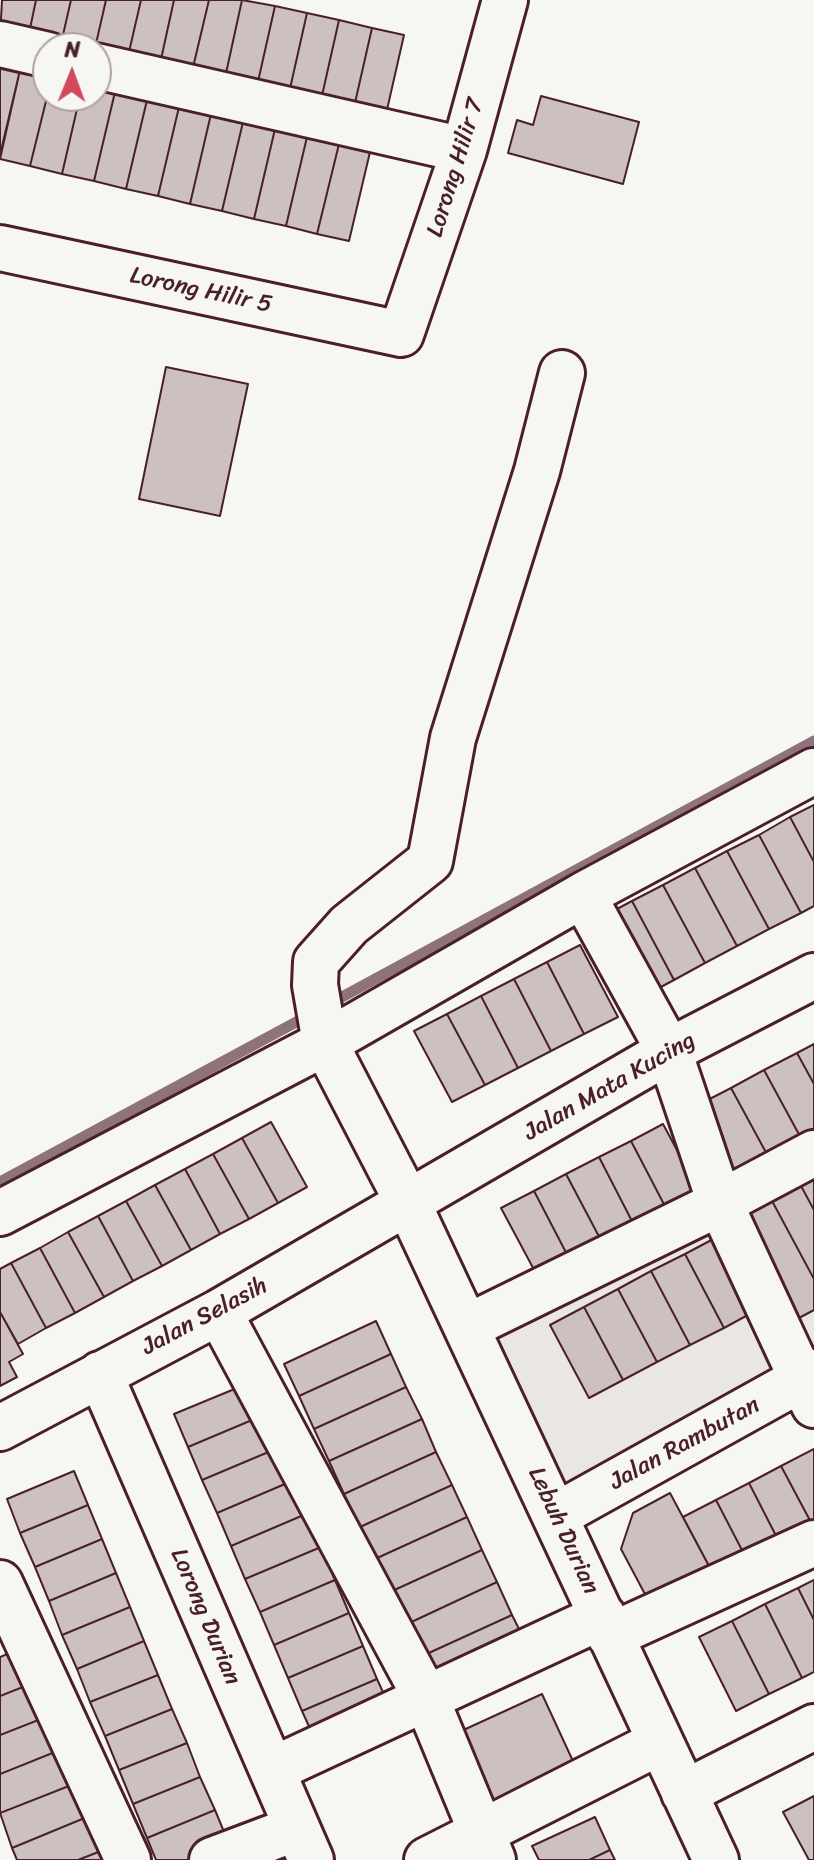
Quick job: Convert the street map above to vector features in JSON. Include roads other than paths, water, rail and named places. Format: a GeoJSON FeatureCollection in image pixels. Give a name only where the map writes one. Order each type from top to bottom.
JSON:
{"type":"FeatureCollection","features":[{"type":"Feature","properties":{"kind":"street","name":"Lorong Hilir 7"},"geometry":{"type":"LineString","coordinates":[[401,334],[464,150],[505,0]]}},
{"type":"Feature","properties":{"kind":"street"},"geometry":{"type":"LineString","coordinates":[[0,44],[32,51]]}},
{"type":"Feature","properties":{"kind":"street"},"geometry":{"type":"LineString","coordinates":[[112,70],[464,150]]}},
{"type":"Feature","properties":{"kind":"street","name":"Lorong Hilir 5"},"geometry":{"type":"LineString","coordinates":[[0,248],[401,334]]}},
{"type":"Feature","properties":{"kind":"street"},"geometry":{"type":"LineString","coordinates":[[321,1014],[316,962],[349,925],[430,861],[453,738],[537,471],[562,373]]}},
{"type":"Feature","properties":{"kind":"street"},"geometry":{"type":"LineString","coordinates":[[0,1213],[321,1014],[583,895],[814,771]]}},
{"type":"Feature","properties":{"kind":"street"},"geometry":{"type":"LineString","coordinates":[[583,895],[669,1051],[720,1203],[810,1385]]}},
{"type":"Feature","properties":{"kind":"street","name":"Jalan Mata Kucing"},"geometry":{"type":"LineString","coordinates":[[408,1203],[669,1051],[814,976]]}},
{"type":"Feature","properties":{"kind":"street","name":"Lebuh Durian"},"geometry":{"type":"LineString","coordinates":[[321,1014],[716,1860]]}},
{"type":"Feature","properties":{"kind":"street"},"geometry":{"type":"LineString","coordinates":[[467,1327],[720,1203],[814,1153]]}},
{"type":"Feature","properties":{"kind":"street","name":"Jalan Selasih"},"geometry":{"type":"LineString","coordinates":[[0,1428],[219,1312],[408,1203]]}},
{"type":"Feature","properties":{"kind":"street"},"geometry":{"type":"LineString","coordinates":[[219,1312],[426,1698],[487,1846]]}},
{"type":"Feature","properties":{"kind":"street","name":"Lorong Durian"},"geometry":{"type":"LineString","coordinates":[[100,1374],[304,1844]]}},
{"type":"Feature","properties":{"kind":"street","name":"Jalan Rambutan"},"geometry":{"type":"LineString","coordinates":[[555,1516],[810,1385]]}},
{"type":"Feature","properties":{"kind":"street"},"geometry":{"type":"LineString","coordinates":[[272,1770],[426,1698],[814,1543]]}},
{"type":"Feature","properties":{"kind":"street"},"geometry":{"type":"LineString","coordinates":[[0,1583],[128,1860]]}},
{"type":"Feature","properties":{"kind":"street"},"geometry":{"type":"LineString","coordinates":[[684,1793],[814,1727]]}},
{"type":"Feature","properties":{"kind":"street"},"geometry":{"type":"LineString","coordinates":[[427,1860],[487,1846],[660,1742]]}},
{"type":"Feature","properties":{"kind":"street"},"geometry":{"type":"LineString","coordinates":[[212,1860],[304,1844]]}},
{"type":"Feature","properties":{"kind":"waterway"},"geometry":{"type":"LineString","coordinates":[[329,1004],[814,741]]}},
{"type":"Feature","properties":{"kind":"waterway"},"geometry":{"type":"LineString","coordinates":[[0,1182],[311,1014]]}}]}
